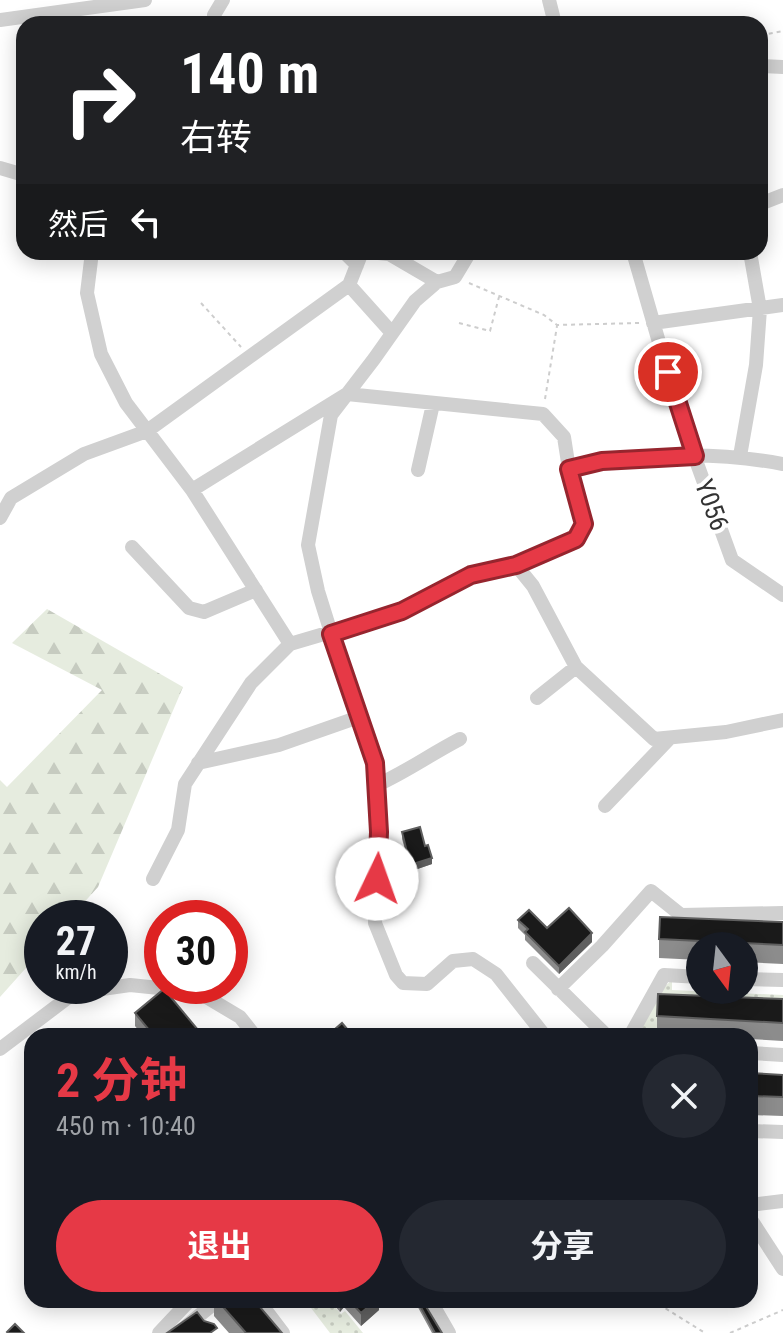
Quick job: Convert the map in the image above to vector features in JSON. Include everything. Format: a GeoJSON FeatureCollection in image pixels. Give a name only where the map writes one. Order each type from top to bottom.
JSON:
{"type":"FeatureCollection","features":[{"type":"Feature","properties":{"kind":"street"},"geometry":{"type":"LineString","coordinates":[[29,16],[145,0]]}},
{"type":"Feature","properties":{"kind":"street"},"geometry":{"type":"LineString","coordinates":[[214,15],[223,0]]}},
{"type":"Feature","properties":{"kind":"street"},"geometry":{"type":"LineString","coordinates":[[91,260],[87,293],[101,354],[126,403],[192,490],[290,644]]}},
{"type":"Feature","properties":{"kind":"street"},"geometry":{"type":"LineString","coordinates":[[0,518],[11,498],[84,454],[147,431],[349,285],[361,260]]}},
{"type":"Feature","properties":{"kind":"street"},"geometry":{"type":"LineString","coordinates":[[399,260],[437,282]]}},
{"type":"Feature","properties":{"kind":"street"},"geometry":{"type":"LineString","coordinates":[[465,260],[455,277],[437,282],[415,301],[331,415],[308,545],[331,634],[375,763],[379,832],[375,923],[396,975],[403,983],[427,984],[453,961],[473,959],[496,974],[539,1028]]}},
{"type":"Feature","properties":{"kind":"street","name":"Y056"},"geometry":{"type":"LineString","coordinates":[[635,260],[695,456],[732,560],[783,595]]}},
{"type":"Feature","properties":{"kind":"street"},"geometry":{"type":"LineString","coordinates":[[740,456],[756,365],[760,309],[751,260]]}},
{"type":"Feature","properties":{"kind":"street"},"geometry":{"type":"LineString","coordinates":[[349,285],[392,333]]}},
{"type":"Feature","properties":{"kind":"street"},"geometry":{"type":"LineString","coordinates":[[653,323],[783,305]]}},
{"type":"Feature","properties":{"kind":"street"},"geometry":{"type":"LineString","coordinates":[[153,879],[178,830],[185,784],[251,683],[290,644],[402,611],[471,575],[516,565],[576,539],[584,524],[564,437],[543,414],[347,394],[192,490]]}},
{"type":"Feature","properties":{"kind":"street"},"geometry":{"type":"LineString","coordinates":[[418,470],[433,404]]}},
{"type":"Feature","properties":{"kind":"street"},"geometry":{"type":"LineString","coordinates":[[569,469],[602,461],[695,456],[740,456],[783,464]]}},
{"type":"Feature","properties":{"kind":"street"},"geometry":{"type":"LineString","coordinates":[[132,547],[189,608],[204,612],[256,590]]}},
{"type":"Feature","properties":{"kind":"street"},"geometry":{"type":"LineString","coordinates":[[516,565],[533,586],[576,667],[654,739],[726,732],[783,720]]}},
{"type":"Feature","properties":{"kind":"street"},"geometry":{"type":"LineString","coordinates":[[537,698],[576,667]]}},
{"type":"Feature","properties":{"kind":"street"},"geometry":{"type":"LineString","coordinates":[[198,763],[279,745],[359,717]]}},
{"type":"Feature","properties":{"kind":"street"},"geometry":{"type":"LineString","coordinates":[[605,806],[670,738]]}},
{"type":"Feature","properties":{"kind":"street"},"geometry":{"type":"LineString","coordinates":[[377,785],[406,772],[460,739]]}},
{"type":"Feature","properties":{"kind":"street"},"geometry":{"type":"LineString","coordinates":[[558,989],[651,891],[681,915],[783,913]]}},
{"type":"Feature","properties":{"kind":"street"},"geometry":{"type":"LineString","coordinates":[[533,963],[599,1028]]}},
{"type":"Feature","properties":{"kind":"street"},"geometry":{"type":"LineString","coordinates":[[634,1028],[664,975],[686,976]]}},
{"type":"Feature","properties":{"kind":"street"},"geometry":{"type":"LineString","coordinates":[[758,979],[783,980]]}},
{"type":"Feature","properties":{"kind":"street"},"geometry":{"type":"LineString","coordinates":[[28,1028],[74,993],[130,985],[198,992],[240,1017],[249,1028]]}},
{"type":"Feature","properties":{"kind":"street"},"geometry":{"type":"LineString","coordinates":[[0,1049],[24,1031]]}},
{"type":"Feature","properties":{"kind":"street"},"geometry":{"type":"LineString","coordinates":[[758,1053],[783,1055]]}},
{"type":"Feature","properties":{"kind":"street"},"geometry":{"type":"LineString","coordinates":[[758,1131],[783,1132]]}},
{"type":"Feature","properties":{"kind":"street"},"geometry":{"type":"LineString","coordinates":[[758,1204],[783,1201]]}},
{"type":"Feature","properties":{"kind":"street"},"geometry":{"type":"LineString","coordinates":[[758,1230],[783,1269]]}},
{"type":"Feature","properties":{"kind":"street"},"geometry":{"type":"LineString","coordinates":[[159,1333],[182,1308]]}},
{"type":"Feature","properties":{"kind":"street"},"geometry":{"type":"LineString","coordinates":[[178,1333],[201,1320],[211,1308]]}},
{"type":"Feature","properties":{"kind":"street"},"geometry":{"type":"LineString","coordinates":[[264,1308],[283,1333]]}},
{"type":"Feature","properties":{"kind":"street"},"geometry":{"type":"LineString","coordinates":[[435,1308],[449,1333]]}},
{"type":"Feature","properties":{"kind":"path"},"geometry":{"type":"LineString","coordinates":[[455,277],[544,315],[557,325],[653,323]]}},
{"type":"Feature","properties":{"kind":"path"},"geometry":{"type":"LineString","coordinates":[[459,323],[490,331],[499,296]]}},
{"type":"Feature","properties":{"kind":"path"},"geometry":{"type":"LineString","coordinates":[[201,303],[250,357]]}},
{"type":"Feature","properties":{"kind":"path"},"geometry":{"type":"LineString","coordinates":[[543,414],[557,325]]}},
{"type":"Feature","properties":{"kind":"path"},"geometry":{"type":"LineString","coordinates":[[665,1308],[705,1333]]}},
{"type":"Feature","properties":{"kind":"path"},"geometry":{"type":"LineString","coordinates":[[730,1333],[783,1310]]}},
{"type":"Feature","properties":{"kind":"green space"},"geometry":{"type":"Polygon","coordinates":[[[47,609],[183,687],[98,887],[86,900],[24,900],[24,970],[0,997],[0,780],[7,787],[102,690],[12,643],[47,609]]]}},
{"type":"Feature","properties":{"kind":"green space"},"geometry":{"type":"Polygon","coordinates":[[[672,980],[672,990],[686,991],[686,1004],[758,1004],[758,994],[783,995],[783,1014],[659,1010],[658,1028],[641,1028],[664,987],[672,980]]]}},
{"type":"Feature","properties":{"kind":"green space"},"geometry":{"type":"Polygon","coordinates":[[[311,1308],[336,1308],[341,1314],[345,1311],[363,1333],[330,1333],[311,1308]]]}},
{"type":"Feature","properties":{"kind":"building"},"geometry":{"type":"Polygon","coordinates":[[[420,827],[432,858],[397,869],[393,857],[407,852],[402,832],[420,827]]]}},
{"type":"Feature","properties":{"kind":"building"},"geometry":{"type":"Polygon","coordinates":[[[569,908],[592,933],[559,966],[525,932],[528,929],[518,920],[529,910],[547,928],[569,908]]]}},
{"type":"Feature","properties":{"kind":"building"},"geometry":{"type":"Polygon","coordinates":[[[660,917],[783,922],[783,945],[758,944],[758,932],[686,932],[686,940],[659,939],[660,917]]]}},
{"type":"Feature","properties":{"kind":"building"},"geometry":{"type":"Polygon","coordinates":[[[658,994],[686,995],[686,1004],[758,1004],[758,998],[783,999],[783,1023],[657,1016],[658,994]]]}},
{"type":"Feature","properties":{"kind":"building"},"geometry":{"type":"Polygon","coordinates":[[[146,1004],[176,1004],[196,1028],[147,1028],[135,1013],[146,1004]]]}},
{"type":"Feature","properties":{"kind":"building"},"geometry":{"type":"Polygon","coordinates":[[[758,1073],[783,1075],[783,1097],[758,1096],[758,1073]]]}},
{"type":"Feature","properties":{"kind":"building"},"geometry":{"type":"Polygon","coordinates":[[[224,1308],[261,1308],[282,1333],[246,1333],[224,1308]]]}},
{"type":"Feature","properties":{"kind":"building"},"geometry":{"type":"Polygon","coordinates":[[[421,1308],[427,1308],[442,1333],[435,1333],[421,1308]]]}},
{"type":"Feature","properties":{"kind":"building"},"geometry":{"type":"Polygon","coordinates":[[[197,1312],[204,1321],[217,1328],[210,1333],[167,1333],[197,1312]]]}},
{"type":"Feature","properties":{"kind":"building"},"geometry":{"type":"Polygon","coordinates":[[[15,1324],[24,1333],[7,1332],[15,1324]]]}},
{"type":"Feature","properties":{"kind":"route"},"geometry":{"type":"LineString","coordinates":[[377,879],[379,832],[375,763],[331,634],[402,611],[471,575],[516,565],[576,539],[584,524],[569,469],[602,461],[695,456],[668,372]]}}]}
